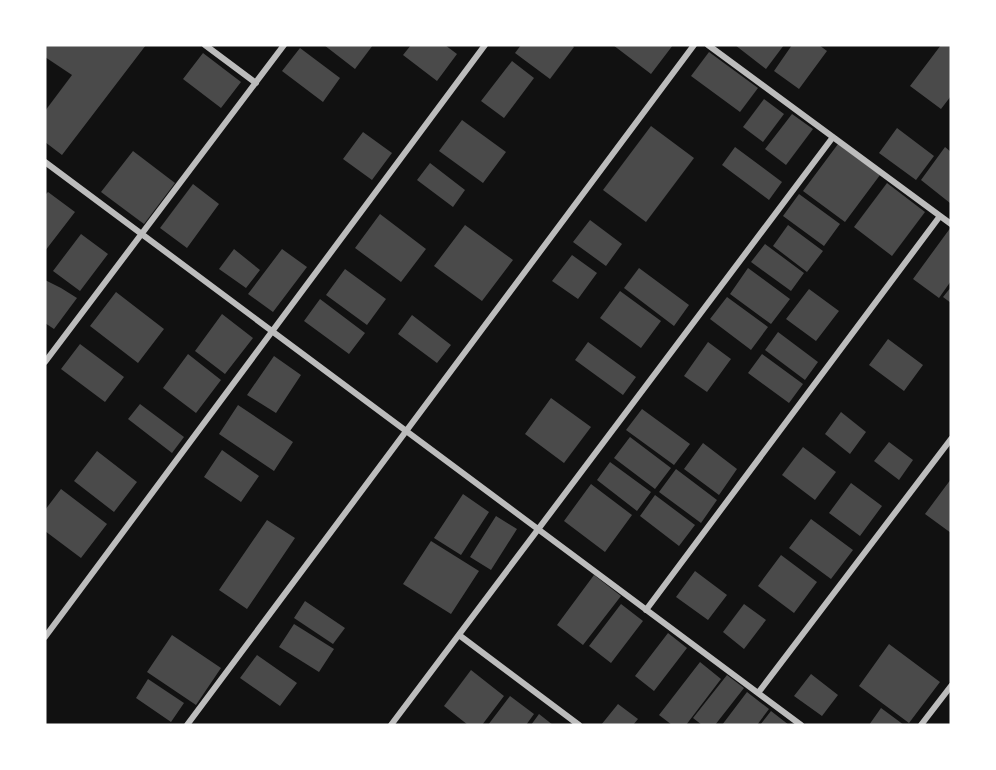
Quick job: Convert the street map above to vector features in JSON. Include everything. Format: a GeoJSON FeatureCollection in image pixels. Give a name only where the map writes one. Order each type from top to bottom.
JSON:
{"type":"FeatureCollection","features":[{"type":"Feature","properties":{"kind":"street"},"geometry":{"type":"LineString","coordinates":[[205,45],[256,83]]}},
{"type":"Feature","properties":{"kind":"street"},"geometry":{"type":"LineString","coordinates":[[45,362],[284,45]]}},
{"type":"Feature","properties":{"kind":"street"},"geometry":{"type":"LineString","coordinates":[[45,637],[274,332],[485,45]]}},
{"type":"Feature","properties":{"kind":"street"},"geometry":{"type":"LineString","coordinates":[[187,725],[694,45]]}},
{"type":"Feature","properties":{"kind":"street"},"geometry":{"type":"LineString","coordinates":[[708,45],[951,224]]}},
{"type":"Feature","properties":{"kind":"street"},"geometry":{"type":"LineString","coordinates":[[391,725],[833,137]]}},
{"type":"Feature","properties":{"kind":"street"},"geometry":{"type":"LineString","coordinates":[[45,162],[801,725]]}},
{"type":"Feature","properties":{"kind":"street"},"geometry":{"type":"LineString","coordinates":[[646,610],[940,216]]}},
{"type":"Feature","properties":{"kind":"street"},"geometry":{"type":"LineString","coordinates":[[758,693],[951,439]]}},
{"type":"Feature","properties":{"kind":"street"},"geometry":{"type":"LineString","coordinates":[[459,635],[579,725]]}},
{"type":"Feature","properties":{"kind":"street"},"geometry":{"type":"LineString","coordinates":[[921,725],[951,686]]}},
{"type":"Feature","properties":{"kind":"building"},"geometry":{"type":"Polygon","coordinates":[[[45,45],[146,45],[62,155],[45,142],[45,111],[72,75],[45,57],[45,45]]]}},
{"type":"Feature","properties":{"kind":"building"},"geometry":{"type":"Polygon","coordinates":[[[324,45],[373,45],[355,69],[324,45]]]}},
{"type":"Feature","properties":{"kind":"building"},"geometry":{"type":"Polygon","coordinates":[[[411,45],[445,45],[457,54],[437,81],[403,55],[411,45]]]}},
{"type":"Feature","properties":{"kind":"building"},"geometry":{"type":"Polygon","coordinates":[[[521,45],[572,45],[574,47],[550,79],[515,53],[521,45]]]}},
{"type":"Feature","properties":{"kind":"building"},"geometry":{"type":"Polygon","coordinates":[[[613,45],[673,45],[651,74],[613,45]]]}},
{"type":"Feature","properties":{"kind":"building"},"geometry":{"type":"Polygon","coordinates":[[[735,45],[784,45],[766,69],[735,45]]]}},
{"type":"Feature","properties":{"kind":"building"},"geometry":{"type":"Polygon","coordinates":[[[792,45],[819,45],[827,51],[799,89],[774,71],[792,45]]]}},
{"type":"Feature","properties":{"kind":"building"},"geometry":{"type":"Polygon","coordinates":[[[941,45],[951,45],[951,96],[941,109],[910,86],[941,45]]]}},
{"type":"Feature","properties":{"kind":"building"},"geometry":{"type":"Polygon","coordinates":[[[300,48],[340,78],[323,102],[282,71],[300,48]]]}},
{"type":"Feature","properties":{"kind":"building"},"geometry":{"type":"Polygon","coordinates":[[[709,52],[758,88],[740,112],[691,76],[709,52]]]}},
{"type":"Feature","properties":{"kind":"building"},"geometry":{"type":"Polygon","coordinates":[[[203,53],[241,82],[221,108],[183,79],[203,53]]]}},
{"type":"Feature","properties":{"kind":"building"},"geometry":{"type":"Polygon","coordinates":[[[512,61],[534,78],[504,118],[481,101],[512,61]]]}},
{"type":"Feature","properties":{"kind":"building"},"geometry":{"type":"Polygon","coordinates":[[[764,99],[784,114],[763,142],[743,127],[764,99]]]}},
{"type":"Feature","properties":{"kind":"building"},"geometry":{"type":"Polygon","coordinates":[[[792,114],[813,129],[786,165],[765,149],[792,114]]]}},
{"type":"Feature","properties":{"kind":"building"},"geometry":{"type":"Polygon","coordinates":[[[462,120],[506,152],[483,183],[439,151],[462,120]]]}},
{"type":"Feature","properties":{"kind":"building"},"geometry":{"type":"Polygon","coordinates":[[[651,126],[694,158],[646,222],[603,190],[651,126]]]}},
{"type":"Feature","properties":{"kind":"building"},"geometry":{"type":"Polygon","coordinates":[[[897,128],[934,156],[916,180],[879,153],[897,128]]]}},
{"type":"Feature","properties":{"kind":"building"},"geometry":{"type":"Polygon","coordinates":[[[363,132],[392,153],[372,180],[343,159],[363,132]]]}},
{"type":"Feature","properties":{"kind":"building"},"geometry":{"type":"Polygon","coordinates":[[[838,144],[880,175],[845,222],[803,191],[838,144]]]}},
{"type":"Feature","properties":{"kind":"building"},"geometry":{"type":"Polygon","coordinates":[[[735,147],[782,182],[769,200],[722,165],[735,147]]]}},
{"type":"Feature","properties":{"kind":"building"},"geometry":{"type":"Polygon","coordinates":[[[945,147],[951,152],[950,203],[921,180],[945,147]]]}},
{"type":"Feature","properties":{"kind":"building"},"geometry":{"type":"Polygon","coordinates":[[[133,151],[175,183],[144,224],[101,192],[133,151]]]}},
{"type":"Feature","properties":{"kind":"building"},"geometry":{"type":"Polygon","coordinates":[[[430,163],[465,190],[453,207],[417,180],[430,163]]]}},
{"type":"Feature","properties":{"kind":"building"},"geometry":{"type":"Polygon","coordinates":[[[887,183],[925,212],[892,256],[854,227],[887,183]]]}},
{"type":"Feature","properties":{"kind":"building"},"geometry":{"type":"Polygon","coordinates":[[[193,184],[219,204],[187,248],[160,228],[193,184]]]}},
{"type":"Feature","properties":{"kind":"building"},"geometry":{"type":"Polygon","coordinates":[[[48,192],[75,212],[45,251],[45,195],[48,192]]]}},
{"type":"Feature","properties":{"kind":"building"},"geometry":{"type":"Polygon","coordinates":[[[799,194],[840,224],[824,246],[783,216],[799,194]]]}},
{"type":"Feature","properties":{"kind":"building"},"geometry":{"type":"Polygon","coordinates":[[[380,214],[426,249],[401,282],[355,248],[380,214]]]}},
{"type":"Feature","properties":{"kind":"building"},"geometry":{"type":"Polygon","coordinates":[[[590,220],[622,244],[606,266],[573,242],[590,220]]]}},
{"type":"Feature","properties":{"kind":"building"},"geometry":{"type":"Polygon","coordinates":[[[465,225],[513,260],[482,301],[434,266],[465,225]]]}},
{"type":"Feature","properties":{"kind":"building"},"geometry":{"type":"Polygon","coordinates":[[[788,225],[823,251],[807,272],[773,246],[788,225]]]}},
{"type":"Feature","properties":{"kind":"building"},"geometry":{"type":"Polygon","coordinates":[[[951,227],[951,281],[939,298],[913,279],[951,227]]]}},
{"type":"Feature","properties":{"kind":"building"},"geometry":{"type":"Polygon","coordinates":[[[81,234],[108,254],[80,291],[53,271],[81,234]]]}},
{"type":"Feature","properties":{"kind":"building"},"geometry":{"type":"Polygon","coordinates":[[[765,244],[804,273],[791,291],[751,262],[765,244]]]}},
{"type":"Feature","properties":{"kind":"building"},"geometry":{"type":"Polygon","coordinates":[[[234,249],[260,270],[246,288],[219,269],[234,249]]]}},
{"type":"Feature","properties":{"kind":"building"},"geometry":{"type":"Polygon","coordinates":[[[282,249],[307,267],[273,312],[248,294],[282,249]]]}},
{"type":"Feature","properties":{"kind":"building"},"geometry":{"type":"Polygon","coordinates":[[[572,255],[597,273],[578,299],[552,281],[572,255]]]}},
{"type":"Feature","properties":{"kind":"building"},"geometry":{"type":"Polygon","coordinates":[[[639,268],[689,305],[674,326],[624,288],[639,268]]]}},
{"type":"Feature","properties":{"kind":"building"},"geometry":{"type":"Polygon","coordinates":[[[748,268],[790,299],[771,324],[730,294],[748,268]]]}},
{"type":"Feature","properties":{"kind":"building"},"geometry":{"type":"Polygon","coordinates":[[[345,269],[386,299],[367,325],[326,295],[345,269]]]}},
{"type":"Feature","properties":{"kind":"building"},"geometry":{"type":"Polygon","coordinates":[[[45,280],[77,298],[54,329],[45,323],[45,280]]]}},
{"type":"Feature","properties":{"kind":"building"},"geometry":{"type":"Polygon","coordinates":[[[951,287],[951,303],[943,297],[951,287]]]}},
{"type":"Feature","properties":{"kind":"building"},"geometry":{"type":"Polygon","coordinates":[[[809,289],[839,311],[816,341],[786,319],[809,289]]]}},
{"type":"Feature","properties":{"kind":"building"},"geometry":{"type":"Polygon","coordinates":[[[620,291],[661,321],[641,348],[600,318],[620,291]]]}},
{"type":"Feature","properties":{"kind":"building"},"geometry":{"type":"Polygon","coordinates":[[[116,292],[164,329],[138,363],[90,326],[116,292]]]}},
{"type":"Feature","properties":{"kind":"building"},"geometry":{"type":"Polygon","coordinates":[[[727,297],[768,327],[751,350],[710,319],[727,297]]]}},
{"type":"Feature","properties":{"kind":"building"},"geometry":{"type":"Polygon","coordinates":[[[320,299],[365,333],[349,354],[304,321],[320,299]]]}},
{"type":"Feature","properties":{"kind":"building"},"geometry":{"type":"Polygon","coordinates":[[[222,314],[253,338],[225,374],[195,351],[222,314]]]}},
{"type":"Feature","properties":{"kind":"building"},"geometry":{"type":"Polygon","coordinates":[[[412,315],[451,345],[437,363],[398,334],[412,315]]]}},
{"type":"Feature","properties":{"kind":"building"},"geometry":{"type":"Polygon","coordinates":[[[778,332],[818,362],[805,380],[765,350],[778,332]]]}},
{"type":"Feature","properties":{"kind":"building"},"geometry":{"type":"Polygon","coordinates":[[[888,339],[923,365],[904,391],[869,365],[888,339]]]}},
{"type":"Feature","properties":{"kind":"building"},"geometry":{"type":"Polygon","coordinates":[[[588,342],[636,377],[623,395],[575,360],[588,342]]]}},
{"type":"Feature","properties":{"kind":"building"},"geometry":{"type":"Polygon","coordinates":[[[708,342],[731,359],[707,392],[684,376],[708,342]]]}},
{"type":"Feature","properties":{"kind":"building"},"geometry":{"type":"Polygon","coordinates":[[[80,344],[124,377],[105,402],[61,369],[80,344]]]}},
{"type":"Feature","properties":{"kind":"building"},"geometry":{"type":"Polygon","coordinates":[[[188,354],[221,380],[196,413],[163,388],[188,354]]]}},
{"type":"Feature","properties":{"kind":"building"},"geometry":{"type":"Polygon","coordinates":[[[762,354],[803,384],[789,403],[748,373],[762,354]]]}},
{"type":"Feature","properties":{"kind":"building"},"geometry":{"type":"Polygon","coordinates":[[[274,356],[301,375],[276,413],[247,395],[274,356]]]}},
{"type":"Feature","properties":{"kind":"building"},"geometry":{"type":"Polygon","coordinates":[[[551,398],[591,427],[564,463],[525,434],[551,398]]]}},
{"type":"Feature","properties":{"kind":"building"},"geometry":{"type":"Polygon","coordinates":[[[140,404],[184,437],[172,453],[128,419],[140,404]]]}},
{"type":"Feature","properties":{"kind":"building"},"geometry":{"type":"Polygon","coordinates":[[[238,405],[293,442],[274,471],[219,434],[238,405]]]}},
{"type":"Feature","properties":{"kind":"building"},"geometry":{"type":"Polygon","coordinates":[[[642,409],[690,444],[674,465],[626,430],[642,409]]]}},
{"type":"Feature","properties":{"kind":"building"},"geometry":{"type":"Polygon","coordinates":[[[841,412],[866,432],[850,454],[825,434],[841,412]]]}},
{"type":"Feature","properties":{"kind":"building"},"geometry":{"type":"Polygon","coordinates":[[[630,437],[671,468],[655,489],[614,458],[630,437]]]}},
{"type":"Feature","properties":{"kind":"building"},"geometry":{"type":"Polygon","coordinates":[[[889,442],[913,460],[899,480],[874,461],[889,442]]]}},
{"type":"Feature","properties":{"kind":"building"},"geometry":{"type":"Polygon","coordinates":[[[703,443],[737,469],[719,495],[684,469],[703,443]]]}},
{"type":"Feature","properties":{"kind":"building"},"geometry":{"type":"Polygon","coordinates":[[[803,447],[836,472],[815,500],[782,475],[803,447]]]}},
{"type":"Feature","properties":{"kind":"building"},"geometry":{"type":"Polygon","coordinates":[[[222,450],[259,476],[241,502],[204,477],[222,450]]]}},
{"type":"Feature","properties":{"kind":"building"},"geometry":{"type":"Polygon","coordinates":[[[97,451],[137,482],[114,512],[74,481],[97,451]]]}},
{"type":"Feature","properties":{"kind":"building"},"geometry":{"type":"Polygon","coordinates":[[[610,462],[651,492],[637,511],[597,480],[610,462]]]}},
{"type":"Feature","properties":{"kind":"building"},"geometry":{"type":"Polygon","coordinates":[[[676,469],[717,500],[701,523],[659,492],[676,469]]]}},
{"type":"Feature","properties":{"kind":"building"},"geometry":{"type":"Polygon","coordinates":[[[951,479],[951,533],[925,514],[951,479]]]}},
{"type":"Feature","properties":{"kind":"building"},"geometry":{"type":"Polygon","coordinates":[[[851,483],[882,506],[860,536],[829,513],[851,483]]]}},
{"type":"Feature","properties":{"kind":"building"},"geometry":{"type":"Polygon","coordinates":[[[591,484],[632,515],[605,552],[564,521],[591,484]]]}},
{"type":"Feature","properties":{"kind":"building"},"geometry":{"type":"Polygon","coordinates":[[[61,489],[107,524],[81,558],[45,531],[45,510],[61,489]]]}},
{"type":"Feature","properties":{"kind":"building"},"geometry":{"type":"Polygon","coordinates":[[[463,494],[489,512],[461,555],[434,538],[463,494]]]}},
{"type":"Feature","properties":{"kind":"building"},"geometry":{"type":"Polygon","coordinates":[[[655,495],[695,525],[679,546],[640,516],[655,495]]]}},
{"type":"Feature","properties":{"kind":"building"},"geometry":{"type":"Polygon","coordinates":[[[496,516],[517,529],[491,570],[470,557],[496,516]]]}},
{"type":"Feature","properties":{"kind":"building"},"geometry":{"type":"Polygon","coordinates":[[[811,519],[853,550],[831,579],[789,548],[811,519]]]}},
{"type":"Feature","properties":{"kind":"building"},"geometry":{"type":"Polygon","coordinates":[[[267,520],[295,538],[247,609],[219,590],[267,520]]]}},
{"type":"Feature","properties":{"kind":"building"},"geometry":{"type":"Polygon","coordinates":[[[431,541],[479,571],[451,614],[403,584],[431,541]]]}},
{"type":"Feature","properties":{"kind":"building"},"geometry":{"type":"Polygon","coordinates":[[[781,555],[817,582],[794,613],[758,586],[781,555]]]}},
{"type":"Feature","properties":{"kind":"building"},"geometry":{"type":"Polygon","coordinates":[[[695,571],[727,595],[708,620],[676,597],[695,571]]]}},
{"type":"Feature","properties":{"kind":"building"},"geometry":{"type":"Polygon","coordinates":[[[594,575],[621,596],[583,645],[557,625],[594,575]]]}},
{"type":"Feature","properties":{"kind":"building"},"geometry":{"type":"Polygon","coordinates":[[[305,601],[345,628],[333,644],[294,618],[305,601]]]}},
{"type":"Feature","properties":{"kind":"building"},"geometry":{"type":"Polygon","coordinates":[[[621,604],[643,621],[611,663],[589,646],[621,604]]]}},
{"type":"Feature","properties":{"kind":"building"},"geometry":{"type":"Polygon","coordinates":[[[744,604],[766,620],[744,649],[723,632],[744,604]]]}},
{"type":"Feature","properties":{"kind":"building"},"geometry":{"type":"Polygon","coordinates":[[[294,624],[334,649],[319,672],[279,647],[294,624]]]}},
{"type":"Feature","properties":{"kind":"building"},"geometry":{"type":"Polygon","coordinates":[[[668,633],[687,648],[654,691],[635,676],[668,633]]]}},
{"type":"Feature","properties":{"kind":"building"},"geometry":{"type":"Polygon","coordinates":[[[172,635],[221,668],[196,705],[147,672],[172,635]]]}},
{"type":"Feature","properties":{"kind":"building"},"geometry":{"type":"Polygon","coordinates":[[[889,644],[940,682],[909,723],[859,686],[889,644]]]}},
{"type":"Feature","properties":{"kind":"building"},"geometry":{"type":"Polygon","coordinates":[[[257,655],[297,683],[280,706],[240,678],[257,655]]]}},
{"type":"Feature","properties":{"kind":"building"},"geometry":{"type":"Polygon","coordinates":[[[700,662],[721,679],[686,725],[672,725],[659,715],[700,662]]]}},
{"type":"Feature","properties":{"kind":"building"},"geometry":{"type":"Polygon","coordinates":[[[471,670],[504,696],[482,725],[468,725],[444,706],[471,670]]]}},
{"type":"Feature","properties":{"kind":"building"},"geometry":{"type":"Polygon","coordinates":[[[811,674],[838,695],[822,716],[794,696],[811,674]]]}},
{"type":"Feature","properties":{"kind":"building"},"geometry":{"type":"Polygon","coordinates":[[[727,675],[744,688],[715,725],[702,725],[693,718],[727,675]]]}},
{"type":"Feature","properties":{"kind":"building"},"geometry":{"type":"Polygon","coordinates":[[[148,679],[184,703],[171,722],[136,698],[148,679]]]}},
{"type":"Feature","properties":{"kind":"building"},"geometry":{"type":"Polygon","coordinates":[[[747,692],[769,709],[757,725],[722,725],[747,692]]]}},
{"type":"Feature","properties":{"kind":"building"},"geometry":{"type":"Polygon","coordinates":[[[510,696],[534,714],[526,725],[488,725],[510,696]]]}},
{"type":"Feature","properties":{"kind":"building"},"geometry":{"type":"Polygon","coordinates":[[[618,704],[638,719],[633,725],[601,725],[618,704]]]}},
{"type":"Feature","properties":{"kind":"building"},"geometry":{"type":"Polygon","coordinates":[[[881,708],[904,725],[869,725],[881,708]]]}},
{"type":"Feature","properties":{"kind":"building"},"geometry":{"type":"Polygon","coordinates":[[[771,711],[789,725],[760,725],[771,711]]]}},
{"type":"Feature","properties":{"kind":"building"},"geometry":{"type":"Polygon","coordinates":[[[539,714],[553,725],[531,725],[539,714]]]}}]}
